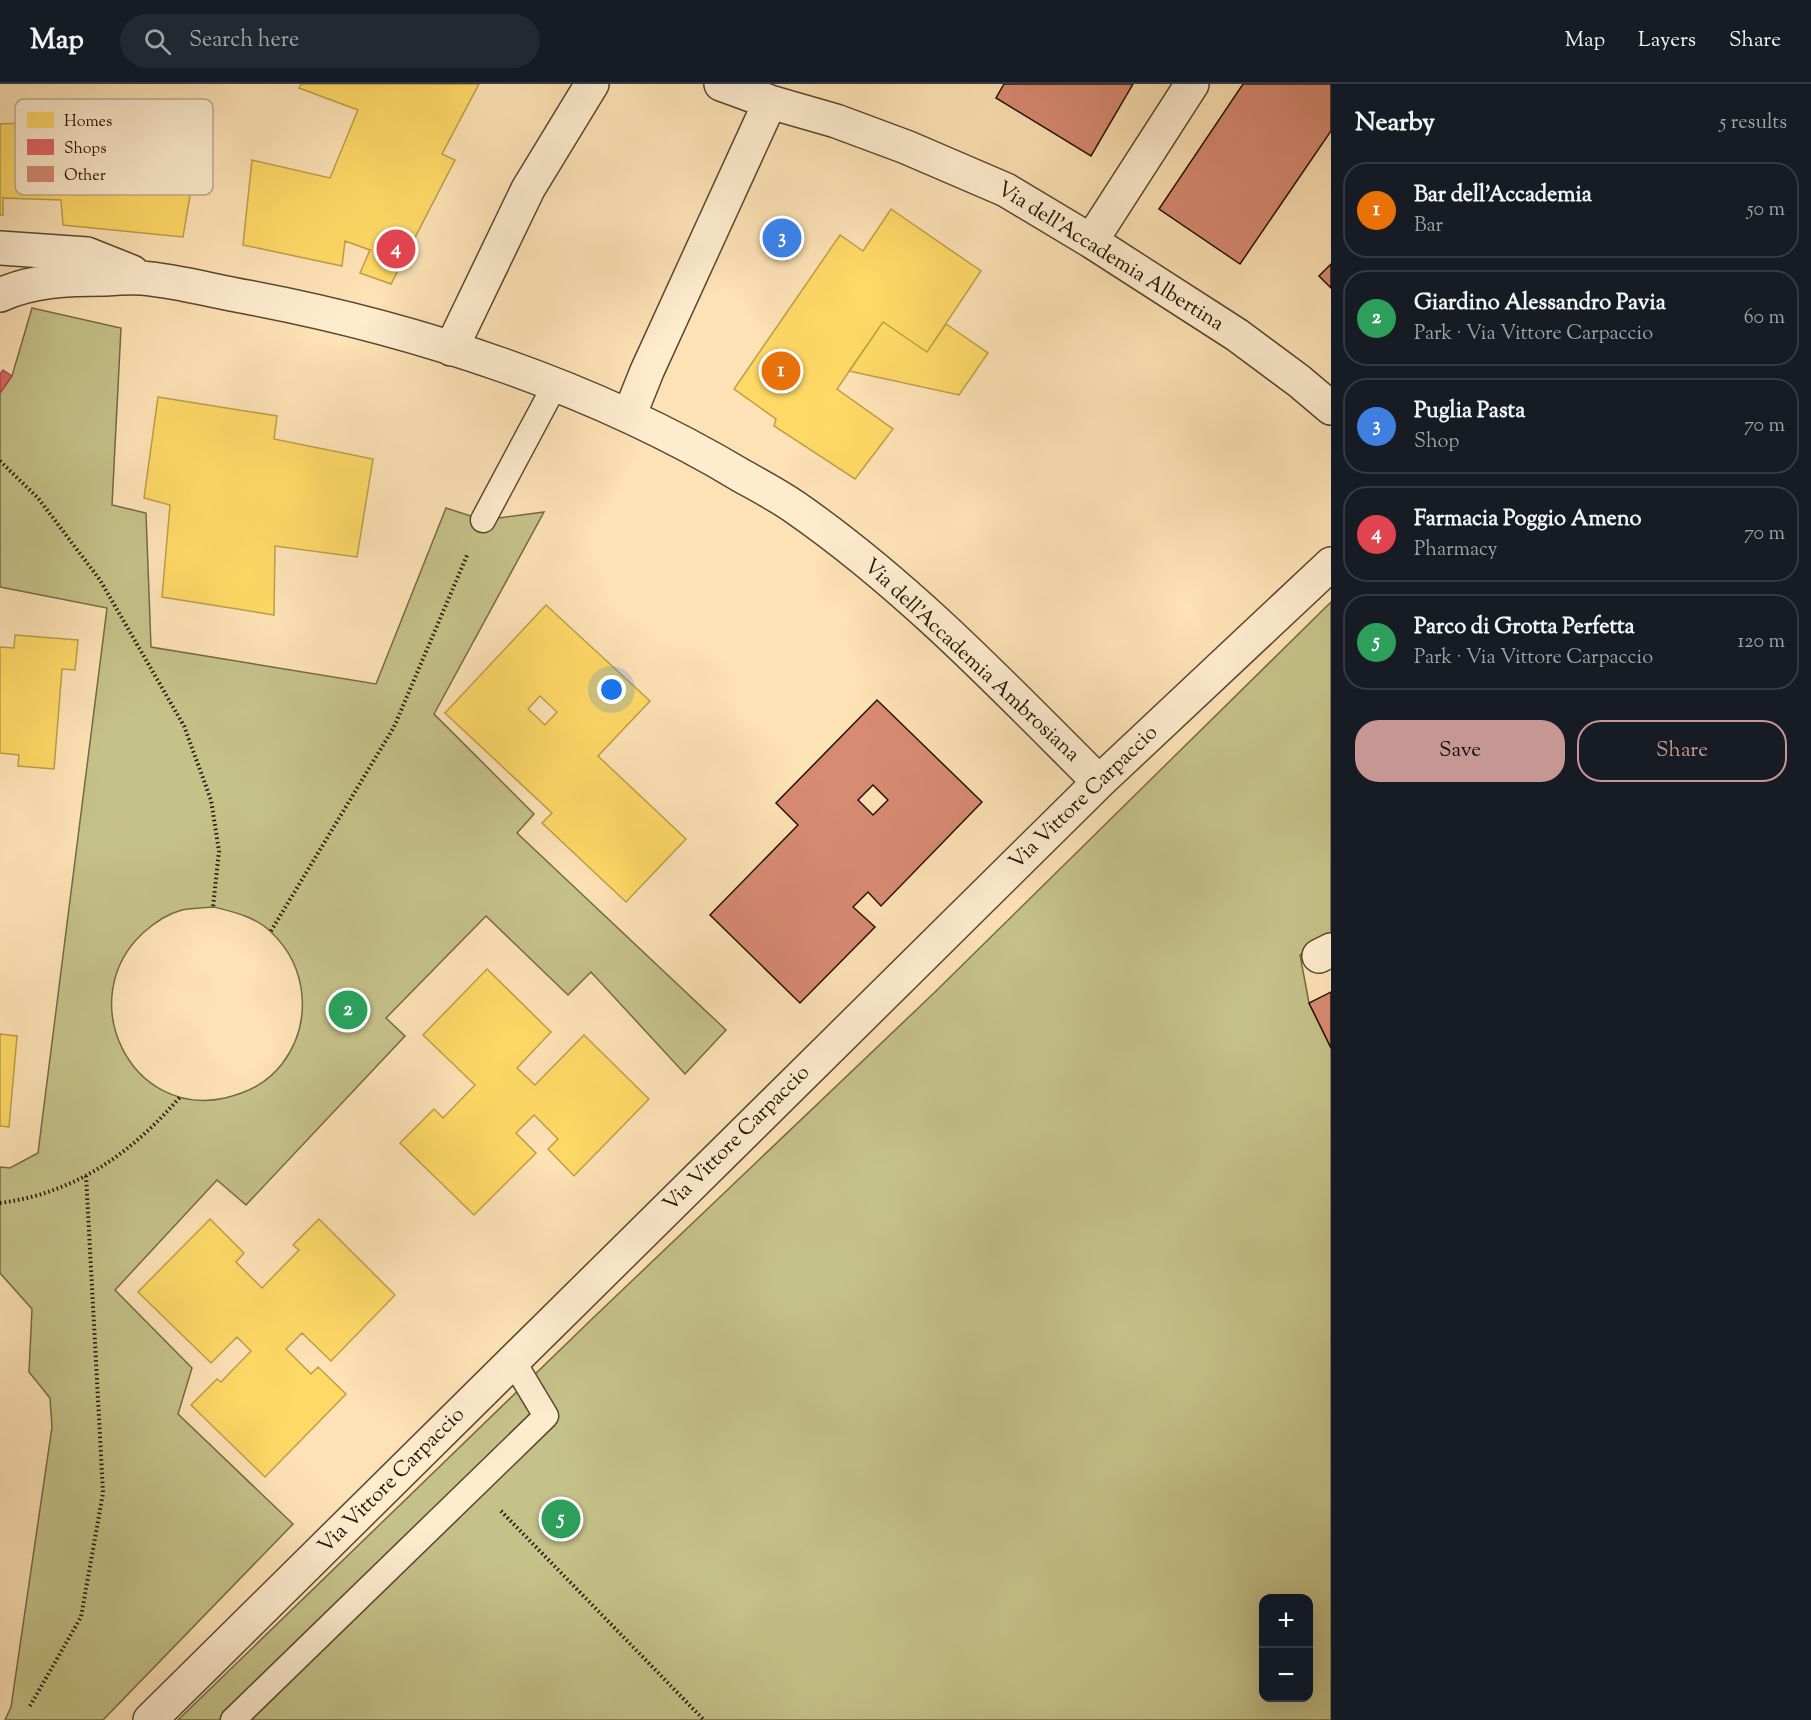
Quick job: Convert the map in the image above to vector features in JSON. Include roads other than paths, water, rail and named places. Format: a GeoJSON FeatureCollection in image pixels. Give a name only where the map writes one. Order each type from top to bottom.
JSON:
{"type":"FeatureCollection","features":[{"type":"Feature","properties":{"kind":"street"},"geometry":{"type":"LineString","coordinates":[[451,349],[528,189],[592,84]]}},
{"type":"Feature","properties":{"kind":"street","name":"Via dell'Accademia Albertina"},"geometry":{"type":"LineString","coordinates":[[721,84],[768,93],[836,122],[958,168],[1015,196],[1091,241],[1237,335],[1331,408]]}},
{"type":"Feature","properties":{"kind":"street"},"geometry":{"type":"LineString","coordinates":[[1091,241],[1192,84]]}},
{"type":"Feature","properties":{"kind":"street"},"geometry":{"type":"LineString","coordinates":[[629,416],[768,93]]}},
{"type":"Feature","properties":{"kind":"street"},"geometry":{"type":"LineString","coordinates":[[0,248],[87,254],[124,268],[141,278]]}},
{"type":"Feature","properties":{"kind":"street"},"geometry":{"type":"LineString","coordinates":[[0,296],[34,283],[141,278]]}},
{"type":"Feature","properties":{"kind":"street","name":"Via dell'Accademia Ambrosiana"},"geometry":{"type":"LineString","coordinates":[[141,278],[316,310],[451,349],[555,385],[669,434],[793,506],[824,528],[914,603],[1026,707],[1099,783]]}},
{"type":"Feature","properties":{"kind":"street","name":"Via Vittore Carpaccio"},"geometry":{"type":"LineString","coordinates":[[150,1720],[1099,783],[1331,564]]}},
{"type":"Feature","properties":{"kind":"lane"},"geometry":{"type":"LineString","coordinates":[[483,520],[555,385]]}},
{"type":"Feature","properties":{"kind":"lane"},"geometry":{"type":"LineString","coordinates":[[233,1720],[546,1416],[513,1361]]}},
{"type":"Feature","properties":{"kind":"place","name":"Puglia Pasta"},"geometry":{"type":"Point","coordinates":[782,238]}},
{"type":"Feature","properties":{"kind":"place","name":"Farmacia Poggio Ameno"},"geometry":{"type":"Point","coordinates":[396,249]}},
{"type":"Feature","properties":{"kind":"place","name":"Bar dell'Accademia"},"geometry":{"type":"Point","coordinates":[781,371]}},
{"type":"Feature","properties":{"kind":"place","name":"Giardino Alessandro Pavia"},"geometry":{"type":"Point","coordinates":[348,1010]}},
{"type":"Feature","properties":{"kind":"place","name":"Parco di Grotta Perfetta"},"geometry":{"type":"Point","coordinates":[561,1519]}}]}
